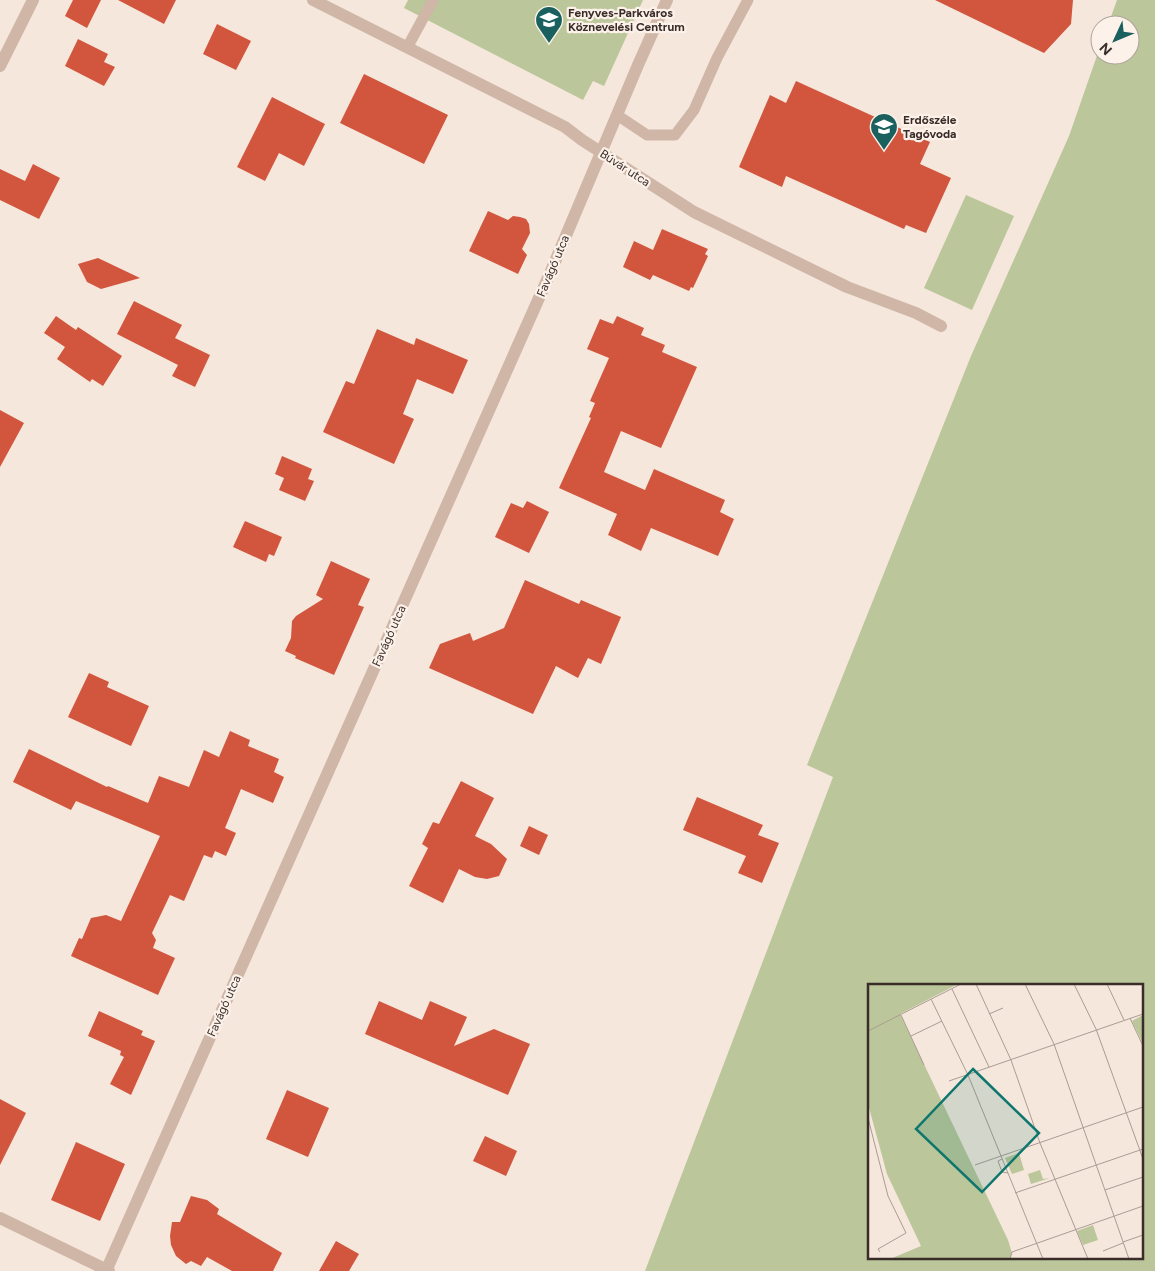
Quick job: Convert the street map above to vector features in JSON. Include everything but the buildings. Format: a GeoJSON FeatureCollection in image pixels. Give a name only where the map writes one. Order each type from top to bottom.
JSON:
{"type":"FeatureCollection","features":[{"type":"Feature","properties":{"kind":"street"},"geometry":{"type":"LineString","coordinates":[[0,66],[33,0]]}},
{"type":"Feature","properties":{"kind":"street","name":"Búvár utca"},"geometry":{"type":"LineString","coordinates":[[313,0],[408,46],[565,127],[694,212],[847,287],[916,313],[941,326]]}},
{"type":"Feature","properties":{"kind":"street","name":"Favágó utca"},"geometry":{"type":"LineString","coordinates":[[107,1271],[543,290],[616,115],[667,0]]}},
{"type":"Feature","properties":{"kind":"street"},"geometry":{"type":"LineString","coordinates":[[0,1218],[107,1271]]}},
{"type":"Feature","properties":{"kind":"lane"},"geometry":{"type":"LineString","coordinates":[[408,46],[433,0]]}},
{"type":"Feature","properties":{"kind":"lane"},"geometry":{"type":"LineString","coordinates":[[616,115],[647,135],[675,135],[694,110],[717,58],[748,0]]}},
{"type":"Feature","properties":{"kind":"green space","name":"Fenyves-Parkváros Köznevelési Centrum"},"geometry":{"type":"Polygon","coordinates":[[[408,0],[643,0],[604,86],[593,81],[583,100],[404,8],[408,0]]]}},
{"type":"Feature","properties":{"kind":"green space"},"geometry":{"type":"Polygon","coordinates":[[[1117,0],[1155,0],[1155,1271],[645,1271],[833,777],[807,765],[971,356],[1069,136],[1094,65],[1140,65],[1140,15],[1112,15],[1117,0]]]}},
{"type":"Feature","properties":{"kind":"green space"},"geometry":{"type":"Polygon","coordinates":[[[966,195],[1014,216],[972,310],[924,288],[966,195]]]}},
{"type":"Feature","properties":{"kind":"place","name":"Fenyves-Parkváros Köznevelési Centrum"},"geometry":{"type":"Point","coordinates":[549,44]}},
{"type":"Feature","properties":{"kind":"place","name":"Erdőszéle Tagóvoda"},"geometry":{"type":"Point","coordinates":[884,151]}}]}
